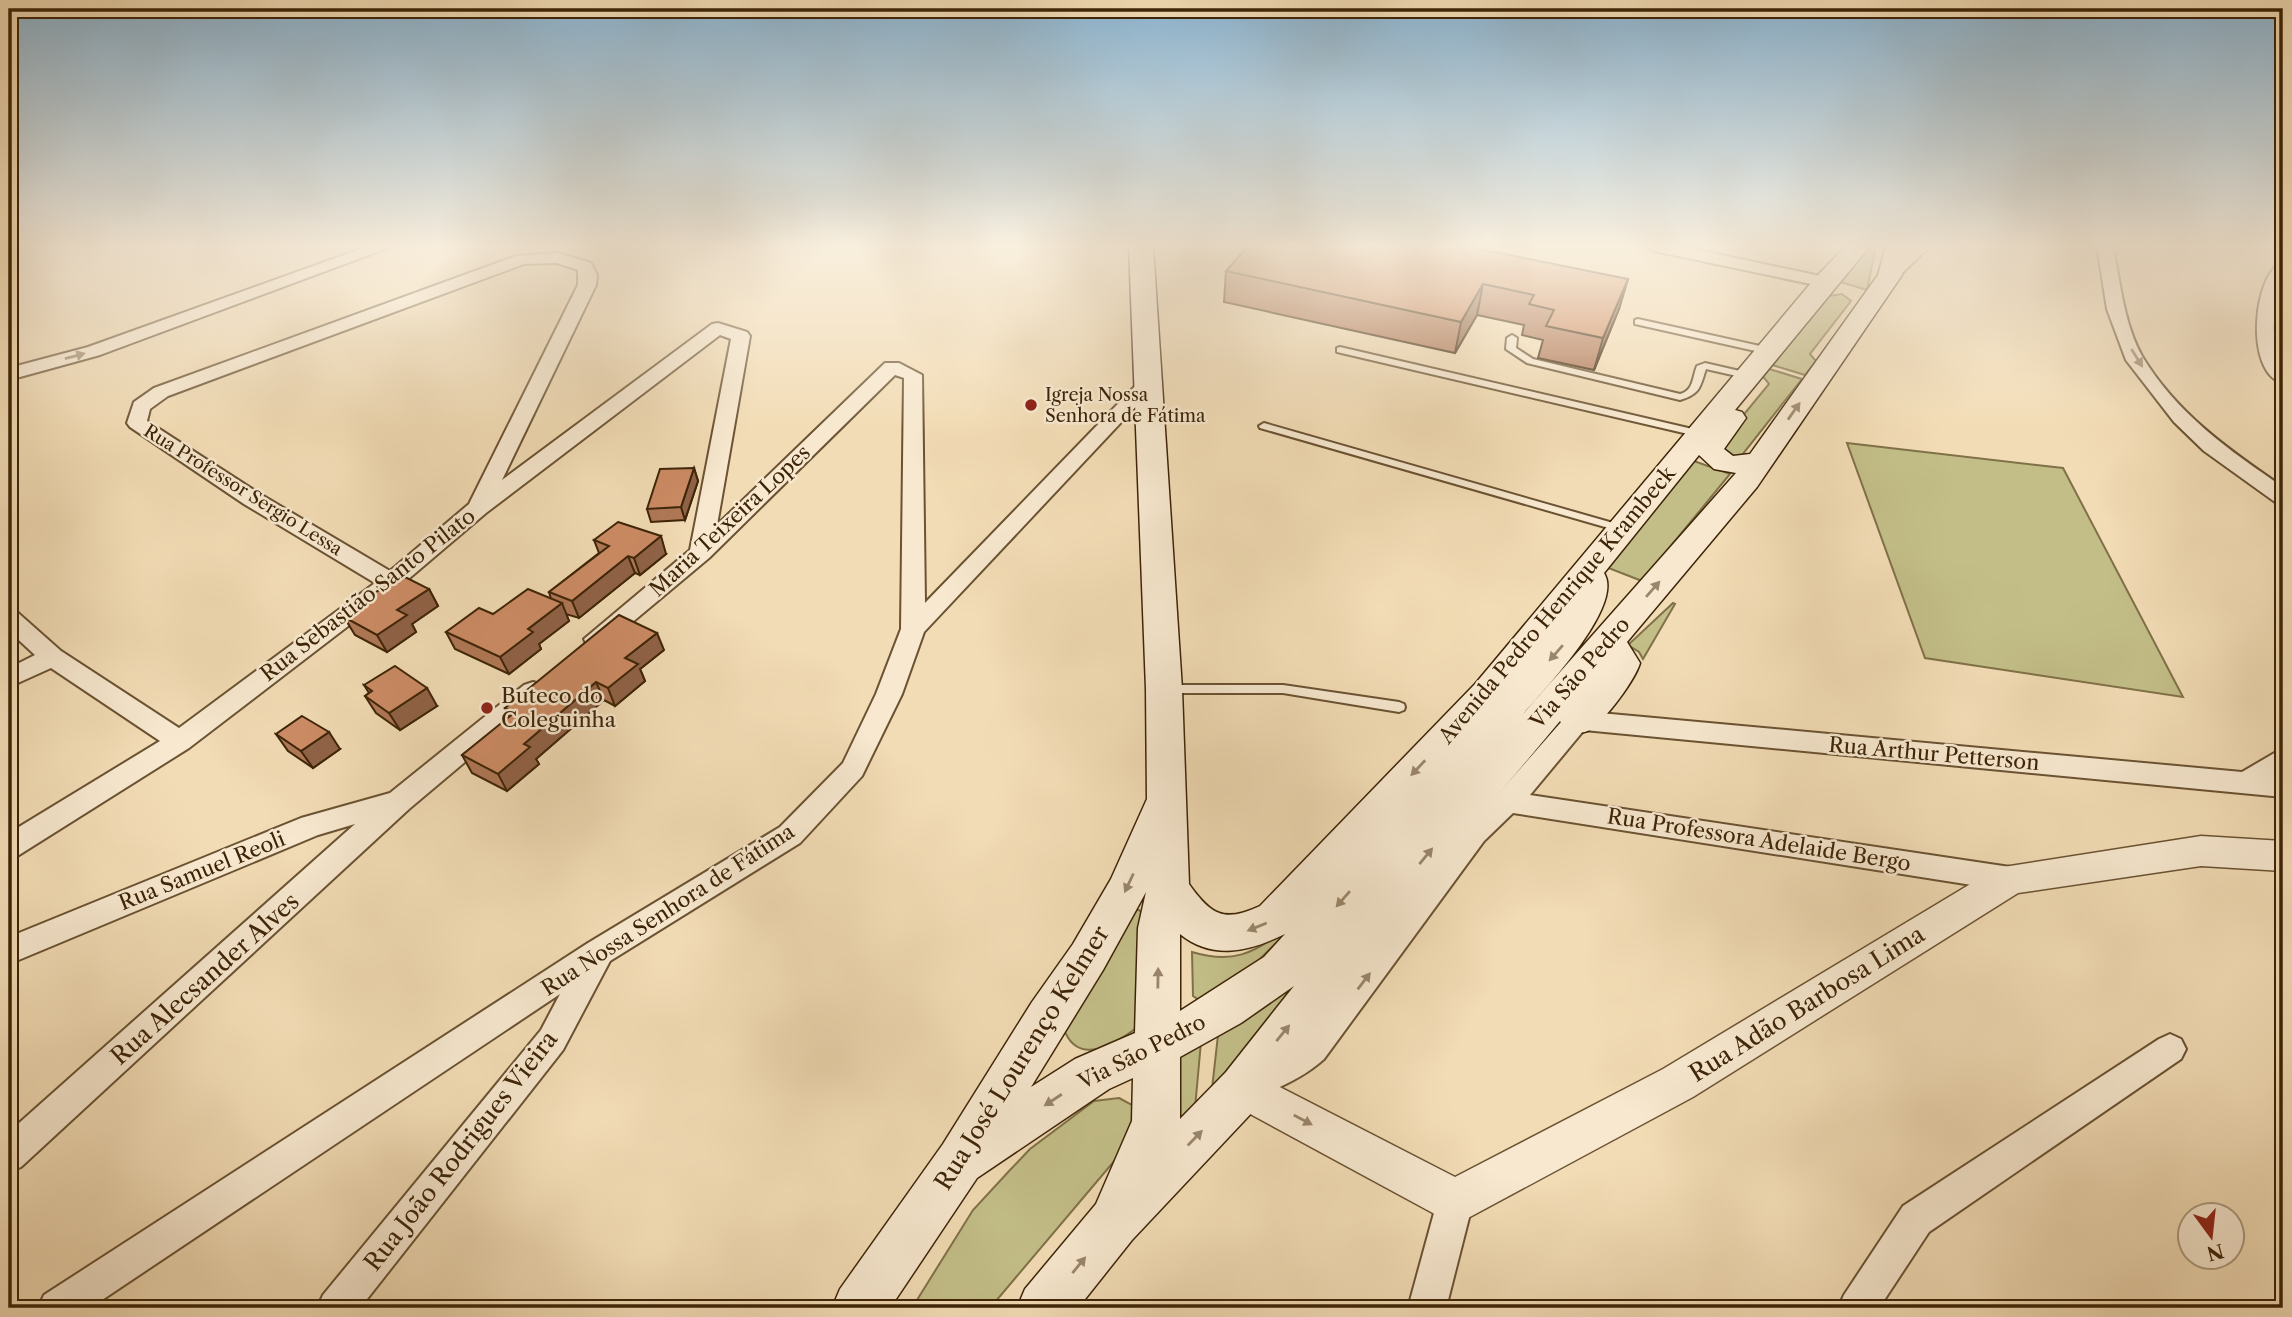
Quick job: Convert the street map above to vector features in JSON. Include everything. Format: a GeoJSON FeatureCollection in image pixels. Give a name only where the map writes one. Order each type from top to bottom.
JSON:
{"type":"FeatureCollection","features":[{"type":"Feature","properties":{"kind":"main road","name":"Rua José Lourenço Kelmer"},"geometry":{"type":"LineString","coordinates":[[1044,1308],[1114,1223],[1156,1121],[1159,928],[1168,888],[1164,689],[1145,307]]}},
{"type":"Feature","properties":{"kind":"main road","name":"Avenida Pedro Henrique Krambeck"},"geometry":{"type":"LineString","coordinates":[[1168,888],[1187,916],[1215,934],[1233,936],[1256,929],[1275,919],[1488,693],[1804,307]]}},
{"type":"Feature","properties":{"kind":"main road"},"geometry":{"type":"LineString","coordinates":[[1829,363],[1820,354],[1851,307]]}},
{"type":"Feature","properties":{"kind":"main road","name":"Via São Pedro"},"geometry":{"type":"LineString","coordinates":[[1243,1088],[1473,797],[1759,461],[1829,363],[1864,307]]}},
{"type":"Feature","properties":{"kind":"main road"},"geometry":{"type":"LineString","coordinates":[[1749,376],[1756,383],[1754,388],[1709,449],[1718,461],[1733,466],[1759,461]]}},
{"type":"Feature","properties":{"kind":"main road","name":"Via São Pedro"},"geometry":{"type":"LineString","coordinates":[[961,1161],[1093,1074],[1157,1047],[1225,1009],[1280,971],[1576,630],[1588,599],[1592,569]]}},
{"type":"Feature","properties":{"kind":"main road"},"geometry":{"type":"LineString","coordinates":[[1578,720],[1619,673],[1622,663],[1608,640]]}},
{"type":"Feature","properties":{"kind":"main road","name":"Rua José Lourenço Kelmer"},"geometry":{"type":"LineString","coordinates":[[859,1308],[961,1161],[1129,885],[1165,797]]}},
{"type":"Feature","properties":{"kind":"main road"},"geometry":{"type":"LineString","coordinates":[[1114,1223],[1243,1088]]}},
{"type":"Feature","properties":{"kind":"main road"},"geometry":{"type":"LineString","coordinates":[[880,1308],[904,1242]]}},
{"type":"Feature","properties":{"kind":"street"},"geometry":{"type":"LineString","coordinates":[[9,359],[181,307]]}},
{"type":"Feature","properties":{"kind":"street"},"geometry":{"type":"LineString","coordinates":[[9,374],[94,351],[219,307]]}},
{"type":"Feature","properties":{"kind":"street","name":"Rua Professor Sergio Lessa"},"geometry":{"type":"LineString","coordinates":[[390,307],[161,392],[141,406],[137,422],[252,499],[391,582]]}},
{"type":"Feature","properties":{"kind":"street","name":"Rua Professor Sergio Lessa"},"geometry":{"type":"LineString","coordinates":[[478,508],[574,307]]}},
{"type":"Feature","properties":{"kind":"street"},"geometry":{"type":"LineString","coordinates":[[2116,307],[2133,356],[2181,418],[2211,447],[2283,497]]}},
{"type":"Feature","properties":{"kind":"street"},"geometry":{"type":"LineString","coordinates":[[2267,307],[2262,336],[2276,369],[2283,377]]}},
{"type":"Feature","properties":{"kind":"street","name":"Rua Sebastião Santo Pilato"},"geometry":{"type":"LineString","coordinates":[[9,847],[180,741],[391,582],[478,508],[718,328],[741,336],[701,553]]}},
{"type":"Feature","properties":{"kind":"street","name":"Maria Teixeira Lopes"},"geometry":{"type":"LineString","coordinates":[[582,650],[701,553],[892,367],[913,375],[913,629]]}},
{"type":"Feature","properties":{"kind":"street","name":"Rua Nossa Senhora de Fátima"},"geometry":{"type":"LineString","coordinates":[[57,1308],[599,952],[790,835],[853,769],[889,694],[913,629],[1150,382]]}},
{"type":"Feature","properties":{"kind":"street"},"geometry":{"type":"LineString","coordinates":[[9,618],[52,657],[180,741]]}},
{"type":"Feature","properties":{"kind":"street"},"geometry":{"type":"LineString","coordinates":[[9,678],[52,657]]}},
{"type":"Feature","properties":{"kind":"street"},"geometry":{"type":"LineString","coordinates":[[399,801],[550,677]]}},
{"type":"Feature","properties":{"kind":"street"},"geometry":{"type":"LineString","coordinates":[[1243,1088],[1296,1063],[1314,1049],[1474,833],[1508,802],[1578,720]]}},
{"type":"Feature","properties":{"kind":"street","name":"Rua Arthur Petterson"},"geometry":{"type":"LineString","coordinates":[[1578,720],[2283,787]]}},
{"type":"Feature","properties":{"kind":"street"},"geometry":{"type":"LineString","coordinates":[[2247,783],[2283,758]]}},
{"type":"Feature","properties":{"kind":"street","name":"Rua Samuel Reoli"},"geometry":{"type":"LineString","coordinates":[[9,951],[311,826],[399,801]]}},
{"type":"Feature","properties":{"kind":"street","name":"Rua Alecsander Alves"},"geometry":{"type":"LineString","coordinates":[[9,1156],[399,801]]}},
{"type":"Feature","properties":{"kind":"street","name":"Rua Professora Adelaide Bergo"},"geometry":{"type":"LineString","coordinates":[[1508,802],[2010,879]]}},
{"type":"Feature","properties":{"kind":"street","name":"Rua Adão Barbosa Lima"},"geometry":{"type":"LineString","coordinates":[[1455,1202],[1678,1083],[2010,879],[2201,851],[2283,856]]}},
{"type":"Feature","properties":{"kind":"street","name":"Rua João Rodrigues Vieira"},"geometry":{"type":"LineString","coordinates":[[336,1308],[552,1040],[599,952]]}},
{"type":"Feature","properties":{"kind":"street"},"geometry":{"type":"LineString","coordinates":[[1857,1308],[1916,1219],[2170,1049]]}},
{"type":"Feature","properties":{"kind":"street"},"geometry":{"type":"LineString","coordinates":[[1243,1088],[1455,1202],[1427,1308]]}},
{"type":"Feature","properties":{"kind":"lane"},"geometry":{"type":"LineString","coordinates":[[1638,322],[1769,351]]}},
{"type":"Feature","properties":{"kind":"lane"},"geometry":{"type":"LineString","coordinates":[[1512,338],[1511,349],[1530,361],[1680,397],[1690,394],[1698,383],[1700,368],[1705,366],[1749,376]]}},
{"type":"Feature","properties":{"kind":"lane"},"geometry":{"type":"LineString","coordinates":[[1340,350],[1701,434]]}},
{"type":"Feature","properties":{"kind":"lane"},"geometry":{"type":"LineString","coordinates":[[1264,426],[1624,529]]}},
{"type":"Feature","properties":{"kind":"lane"},"geometry":{"type":"LineString","coordinates":[[1164,689],[1283,688],[1399,707]]}},
{"type":"Feature","properties":{"kind":"shaded area"},"geometry":{"type":"Polygon","coordinates":[[[1819,307],[1846,307],[1810,354],[1816,361],[1805,375],[1769,364],[1819,307]]]}},
{"type":"Feature","properties":{"kind":"shaded area"},"geometry":{"type":"Polygon","coordinates":[[[1766,368],[1802,379],[1742,455],[1733,457],[1717,447],[1769,384],[1761,374],[1766,368]]]}},
{"type":"Feature","properties":{"kind":"shaded area"},"geometry":{"type":"Polygon","coordinates":[[[1847,443],[2063,468],[2183,697],[1925,658],[1847,443]]]}},
{"type":"Feature","properties":{"kind":"shaded area"},"geometry":{"type":"Polygon","coordinates":[[[1694,461],[1730,474],[1642,581],[1606,567],[1694,461]]]}},
{"type":"Feature","properties":{"kind":"shaded area"},"geometry":{"type":"Polygon","coordinates":[[[1675,604],[1643,659],[1639,652],[1628,645],[1675,604]]]}},
{"type":"Feature","properties":{"kind":"shaded area"},"geometry":{"type":"Polygon","coordinates":[[[1132,910],[1139,910],[1143,914],[1139,1026],[1119,1040],[1097,1049],[1077,1047],[1069,1040],[1063,1027],[1132,910]]]}},
{"type":"Feature","properties":{"kind":"shaded area"},"geometry":{"type":"Polygon","coordinates":[[[1284,931],[1287,932],[1246,973],[1199,1000],[1193,996],[1192,952],[1219,957],[1241,955],[1262,946],[1284,931]]]}},
{"type":"Feature","properties":{"kind":"shaded area"},"geometry":{"type":"Polygon","coordinates":[[[1298,980],[1212,1089],[1218,1035],[1298,980]]]}},
{"type":"Feature","properties":{"kind":"shaded area"},"geometry":{"type":"Polygon","coordinates":[[[1201,1042],[1195,1108],[1176,1131],[1179,1057],[1201,1042]]]}},
{"type":"Feature","properties":{"kind":"shaded area"},"geometry":{"type":"Polygon","coordinates":[[[1119,1098],[1134,1106],[1132,1140],[990,1308],[912,1308],[973,1210],[1030,1149],[1094,1101],[1119,1098]]]}},
{"type":"Feature","properties":{"kind":"building"},"geometry":{"type":"Polygon","coordinates":[[[1394,307],[1469,307],[1461,322],[1394,307]]]}},
{"type":"Feature","properties":{"kind":"building"},"geometry":{"type":"Polygon","coordinates":[[[1543,307],[1616,307],[1603,338],[1546,326],[1554,310],[1543,307]]]}},
{"type":"Feature","properties":{"kind":"building"},"geometry":{"type":"Polygon","coordinates":[[[694,468],[681,507],[647,509],[660,469],[694,468]]]}},
{"type":"Feature","properties":{"kind":"building"},"geometry":{"type":"Polygon","coordinates":[[[618,522],[661,536],[634,558],[628,556],[572,601],[549,592],[609,546],[594,540],[618,522]]]}},
{"type":"Feature","properties":{"kind":"building"},"geometry":{"type":"Polygon","coordinates":[[[399,574],[429,589],[397,610],[407,615],[377,635],[344,617],[375,598],[371,595],[381,589],[378,587],[399,574]]]}},
{"type":"Feature","properties":{"kind":"building"},"geometry":{"type":"Polygon","coordinates":[[[528,589],[562,603],[528,629],[533,632],[500,657],[446,632],[479,608],[493,614],[528,589]]]}},
{"type":"Feature","properties":{"kind":"building"},"geometry":{"type":"Polygon","coordinates":[[[619,615],[657,633],[625,658],[638,664],[608,688],[596,682],[524,744],[530,747],[498,774],[462,755],[515,712],[505,708],[619,615]]]}},
{"type":"Feature","properties":{"kind":"building"},"geometry":{"type":"Polygon","coordinates":[[[395,666],[427,688],[389,713],[365,696],[372,691],[364,685],[395,666]]]}},
{"type":"Feature","properties":{"kind":"building"},"geometry":{"type":"Polygon","coordinates":[[[302,716],[329,732],[301,751],[276,734],[302,716]]]}},
{"type":"Feature","properties":{"kind":"place","name":"Igreja Nossa Senhora de Fátima"},"geometry":{"type":"Point","coordinates":[1031,405]}},
{"type":"Feature","properties":{"kind":"place","name":"Buteco do Coleguinha"},"geometry":{"type":"Point","coordinates":[487,708]}}]}
